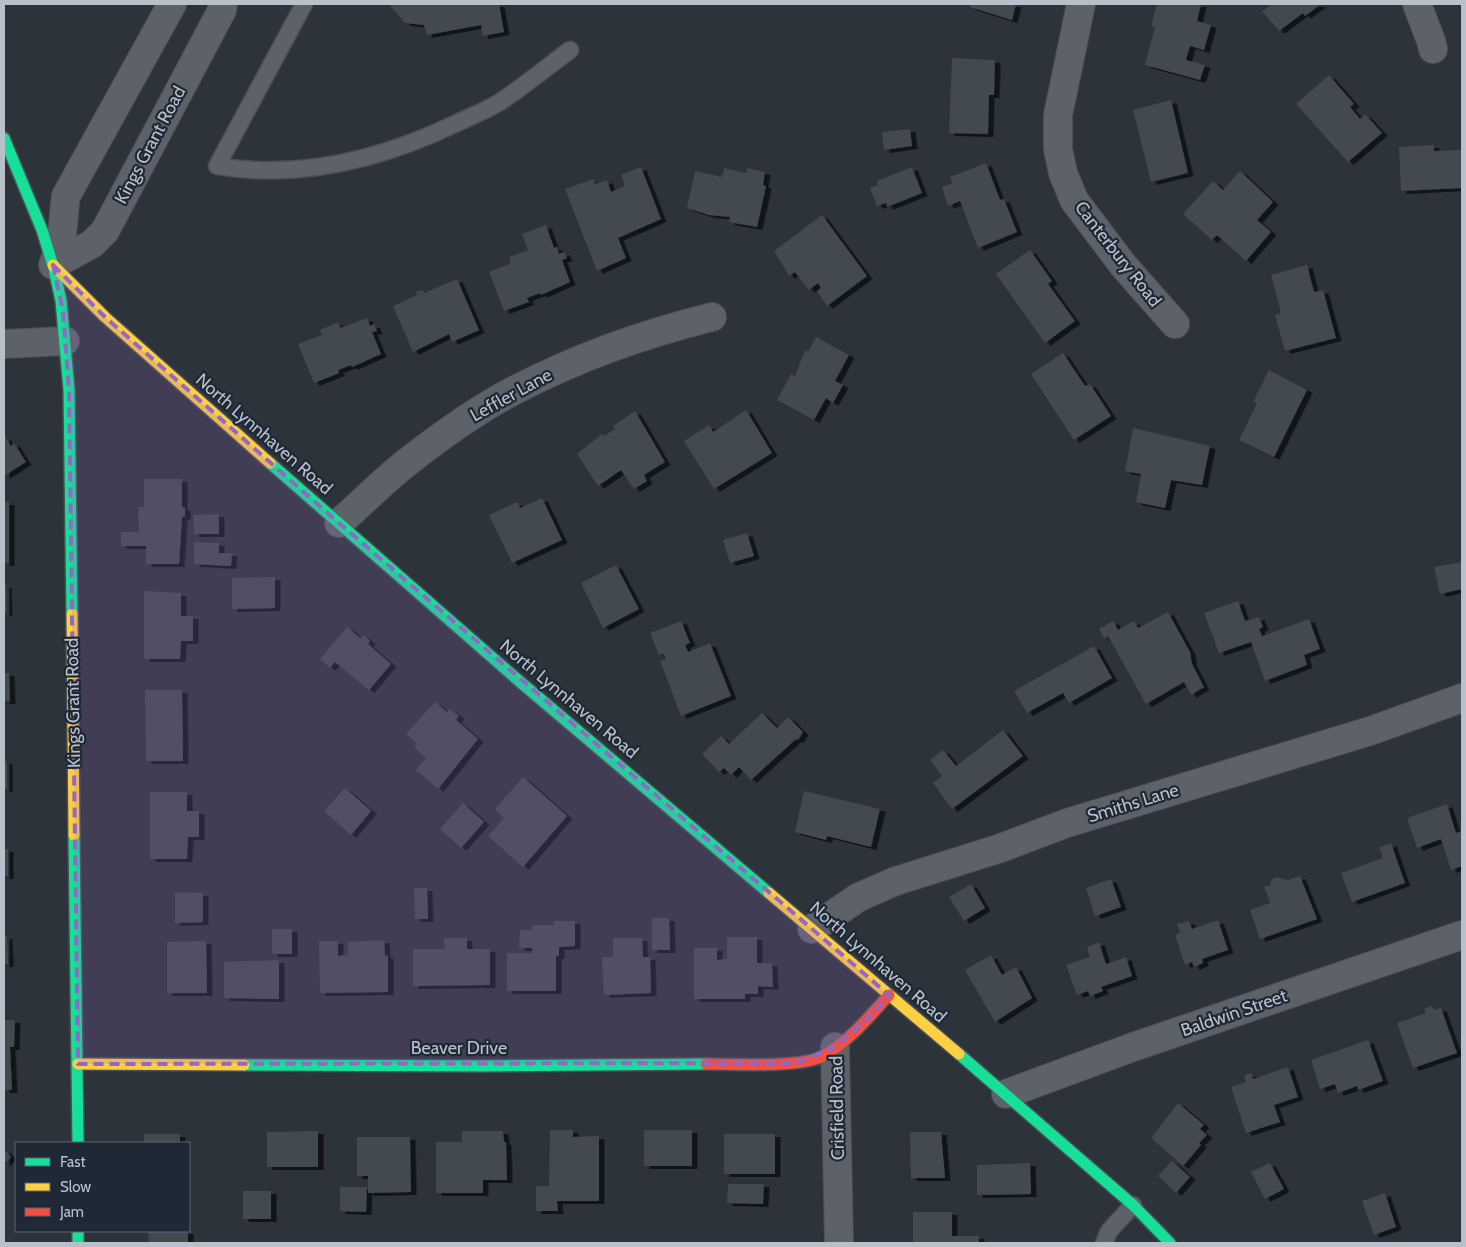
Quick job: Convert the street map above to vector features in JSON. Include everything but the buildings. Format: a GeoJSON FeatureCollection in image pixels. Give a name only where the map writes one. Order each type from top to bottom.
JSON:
{"type":"FeatureCollection","features":[{"type":"Feature","properties":{"kind":"street","name":"Kings Grant Road"},"geometry":{"type":"LineString","coordinates":[[78,1142],[69,390],[63,312],[53,265],[62,232],[66,196],[172,4]]}},
{"type":"Feature","properties":{"kind":"street","name":"Kings Grant Road"},"geometry":{"type":"LineString","coordinates":[[53,265],[92,244],[105,231],[222,10],[223,4]]}},
{"type":"Feature","properties":{"kind":"street","name":"Canterbury Road"},"geometry":{"type":"LineString","coordinates":[[1081,4],[1058,115],[1058,149],[1063,173],[1074,200],[1122,265],[1175,324]]}},
{"type":"Feature","properties":{"kind":"street"},"geometry":{"type":"LineString","coordinates":[[1417,4],[1432,41],[1433,49]]}},
{"type":"Feature","properties":{"kind":"street","name":"North Lynnhaven Road"},"geometry":{"type":"LineString","coordinates":[[4,138],[39,223],[53,265],[105,318],[518,680],[1006,1094],[1133,1205],[1170,1243]]}},
{"type":"Feature","properties":{"kind":"street","name":"Leffler Lane"},"geometry":{"type":"LineString","coordinates":[[339,524],[408,461],[464,420],[512,392],[552,372],[623,343],[712,317]]}},
{"type":"Feature","properties":{"kind":"street"},"geometry":{"type":"LineString","coordinates":[[4,344],[66,341]]}},
{"type":"Feature","properties":{"kind":"street","name":"Smiths Lane"},"geometry":{"type":"LineString","coordinates":[[812,929],[859,897],[896,881],[1001,848],[1067,823],[1370,731],[1462,698]]}},
{"type":"Feature","properties":{"kind":"street","name":"Baldwin Street"},"geometry":{"type":"LineString","coordinates":[[1006,1094],[1133,1047],[1462,936]]}},
{"type":"Feature","properties":{"kind":"street","name":"Crisfield Road"},"geometry":{"type":"LineString","coordinates":[[839,1243],[835,1047],[872,1015],[889,995]]}},
{"type":"Feature","properties":{"kind":"street","name":"Beaver Drive"},"geometry":{"type":"LineString","coordinates":[[78,1064],[483,1066],[798,1063],[820,1056],[835,1047]]}},
{"type":"Feature","properties":{"kind":"lane"},"geometry":{"type":"LineString","coordinates":[[304,4],[216,166],[234,169],[295,170],[376,155],[426,138],[498,103],[570,50]]}},
{"type":"Feature","properties":{"kind":"lane"},"geometry":{"type":"LineString","coordinates":[[1104,1243],[1109,1232],[1133,1205]]}},
{"type":"Feature","properties":{"kind":"highlighted area"},"geometry":{"type":"Polygon","coordinates":[[[53,265],[105,317],[339,523],[889,995],[872,1015],[835,1047],[797,1063],[78,1064],[69,390],[63,312],[53,265]]]}},
{"type":"Feature","properties":{"kind":"traffic: fast"},"geometry":{"type":"LineString","coordinates":[[4,138],[42,230],[54,269],[61,301],[69,390],[72,614]]}},
{"type":"Feature","properties":{"kind":"traffic: fast"},"geometry":{"type":"LineString","coordinates":[[270,463],[518,680],[769,893]]}},
{"type":"Feature","properties":{"kind":"traffic: fast"},"geometry":{"type":"LineString","coordinates":[[74,835],[78,1142]]}},
{"type":"Feature","properties":{"kind":"traffic: fast"},"geometry":{"type":"LineString","coordinates":[[959,1054],[1133,1205],[1170,1243]]}},
{"type":"Feature","properties":{"kind":"traffic: fast"},"geometry":{"type":"LineString","coordinates":[[244,1065],[483,1066],[706,1064]]}},
{"type":"Feature","properties":{"kind":"traffic: fast"},"geometry":{"type":"LineString","coordinates":[[78,1232],[78,1243]]}},
{"type":"Feature","properties":{"kind":"traffic: slow"},"geometry":{"type":"LineString","coordinates":[[53,265],[105,317],[270,463]]}},
{"type":"Feature","properties":{"kind":"traffic: slow"},"geometry":{"type":"LineString","coordinates":[[72,614],[74,835]]}},
{"type":"Feature","properties":{"kind":"traffic: slow"},"geometry":{"type":"LineString","coordinates":[[769,893],[959,1054]]}},
{"type":"Feature","properties":{"kind":"traffic: slow"},"geometry":{"type":"LineString","coordinates":[[78,1064],[244,1065]]}},
{"type":"Feature","properties":{"kind":"traffic: jam"},"geometry":{"type":"LineString","coordinates":[[706,1064],[781,1064],[797,1063],[821,1057],[849,1037],[889,995]]}}]}
